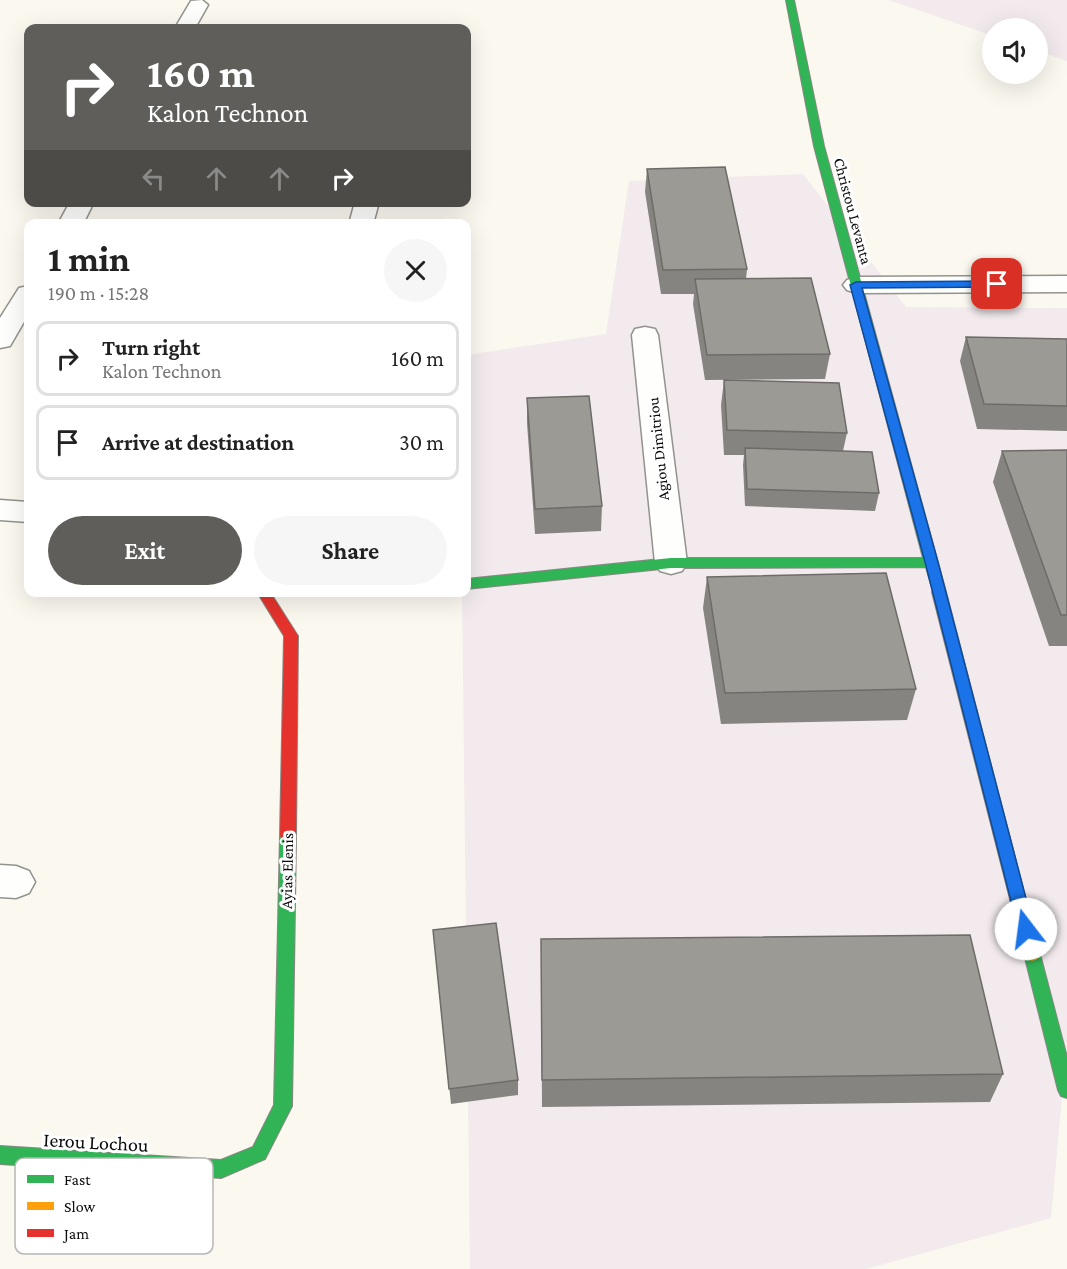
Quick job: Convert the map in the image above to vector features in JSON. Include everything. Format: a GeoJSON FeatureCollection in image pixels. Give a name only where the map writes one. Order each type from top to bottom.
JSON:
{"type":"FeatureCollection","features":[{"type":"Feature","properties":{"kind":"street","name":"Christou Levanta"},"geometry":{"type":"LineString","coordinates":[[790,0],[819,146],[931,562],[1067,1090]]}},
{"type":"Feature","properties":{"kind":"street"},"geometry":{"type":"LineString","coordinates":[[186,24],[198,5]]}},
{"type":"Feature","properties":{"kind":"street"},"geometry":{"type":"LineString","coordinates":[[856,285],[1067,284]]}},
{"type":"Feature","properties":{"kind":"street"},"geometry":{"type":"LineString","coordinates":[[0,340],[24,306]]}},
{"type":"Feature","properties":{"kind":"street","name":"Agiou Dimitriou"},"geometry":{"type":"LineString","coordinates":[[645,335],[671,563]]}},
{"type":"Feature","properties":{"kind":"street"},"geometry":{"type":"LineString","coordinates":[[0,510],[24,512]]}},
{"type":"Feature","properties":{"kind":"street"},"geometry":{"type":"LineString","coordinates":[[471,583],[671,563],[931,562]]}},
{"type":"Feature","properties":{"kind":"street","name":"Ayias Elenis"},"geometry":{"type":"LineString","coordinates":[[259,1153],[283,1106],[291,636],[266,597]]}},
{"type":"Feature","properties":{"kind":"street","name":"Ierou Lochou"},"geometry":{"type":"LineString","coordinates":[[213,1168],[221,1169],[259,1153]]}},
{"type":"Feature","properties":{"kind":"street","name":"Ierou Lochou"},"geometry":{"type":"LineString","coordinates":[[0,1155],[47,1158]]}},
{"type":"Feature","properties":{"kind":"shaded area"},"geometry":{"type":"Polygon","coordinates":[[[889,0],[1067,0],[1067,61],[1048,54],[1048,18],[982,18],[982,32],[889,0]]]}},
{"type":"Feature","properties":{"kind":"shaded area"},"geometry":{"type":"Polygon","coordinates":[[[803,174],[906,307],[1067,308],[1067,1042],[1051,1218],[866,1269],[470,1269],[462,597],[471,597],[471,354],[606,334],[629,181],[803,174]]]}},
{"type":"Feature","properties":{"kind":"building"},"geometry":{"type":"Polygon","coordinates":[[[725,167],[747,269],[663,270],[647,169],[725,167]]]}},
{"type":"Feature","properties":{"kind":"building"},"geometry":{"type":"Polygon","coordinates":[[[811,278],[830,354],[707,355],[695,279],[811,278]]]}},
{"type":"Feature","properties":{"kind":"building"},"geometry":{"type":"Polygon","coordinates":[[[966,337],[1067,339],[1067,406],[984,404],[966,337]]]}},
{"type":"Feature","properties":{"kind":"building"},"geometry":{"type":"Polygon","coordinates":[[[724,380],[839,383],[847,433],[727,430],[724,380]]]}},
{"type":"Feature","properties":{"kind":"building"},"geometry":{"type":"Polygon","coordinates":[[[589,396],[602,506],[535,509],[527,398],[589,396]]]}},
{"type":"Feature","properties":{"kind":"building"},"geometry":{"type":"Polygon","coordinates":[[[745,448],[872,452],[879,493],[747,489],[745,448]]]}},
{"type":"Feature","properties":{"kind":"building"},"geometry":{"type":"Polygon","coordinates":[[[1067,450],[1067,615],[1061,615],[1002,451],[1067,450]]]}},
{"type":"Feature","properties":{"kind":"building"},"geometry":{"type":"Polygon","coordinates":[[[886,573],[916,689],[725,693],[707,577],[886,573]]]}},
{"type":"Feature","properties":{"kind":"building"},"geometry":{"type":"Polygon","coordinates":[[[496,923],[518,1080],[449,1089],[433,930],[496,923]]]}},
{"type":"Feature","properties":{"kind":"building"},"geometry":{"type":"Polygon","coordinates":[[[970,935],[1003,1074],[542,1080],[541,939],[970,935]]]}},
{"type":"Feature","properties":{"kind":"traffic: fast"},"geometry":{"type":"LineString","coordinates":[[790,0],[819,146],[939,592]]}},
{"type":"Feature","properties":{"kind":"traffic: fast"},"geometry":{"type":"LineString","coordinates":[[471,583],[671,563],[931,562]]}},
{"type":"Feature","properties":{"kind":"traffic: fast"},"geometry":{"type":"LineString","coordinates":[[213,1168],[221,1169],[259,1153],[283,1106],[288,836]]}},
{"type":"Feature","properties":{"kind":"traffic: fast"},"geometry":{"type":"LineString","coordinates":[[1032,954],[1067,1090]]}},
{"type":"Feature","properties":{"kind":"traffic: fast"},"geometry":{"type":"LineString","coordinates":[[0,1155],[47,1158]]}},
{"type":"Feature","properties":{"kind":"traffic: slow"},"geometry":{"type":"LineString","coordinates":[[939,592],[1032,954]]}},
{"type":"Feature","properties":{"kind":"traffic: jam"},"geometry":{"type":"LineString","coordinates":[[266,597],[291,636],[288,836]]}},
{"type":"Feature","properties":{"kind":"route"},"geometry":{"type":"LineString","coordinates":[[997,284],[856,285],[931,562],[1026,929]]}}]}
